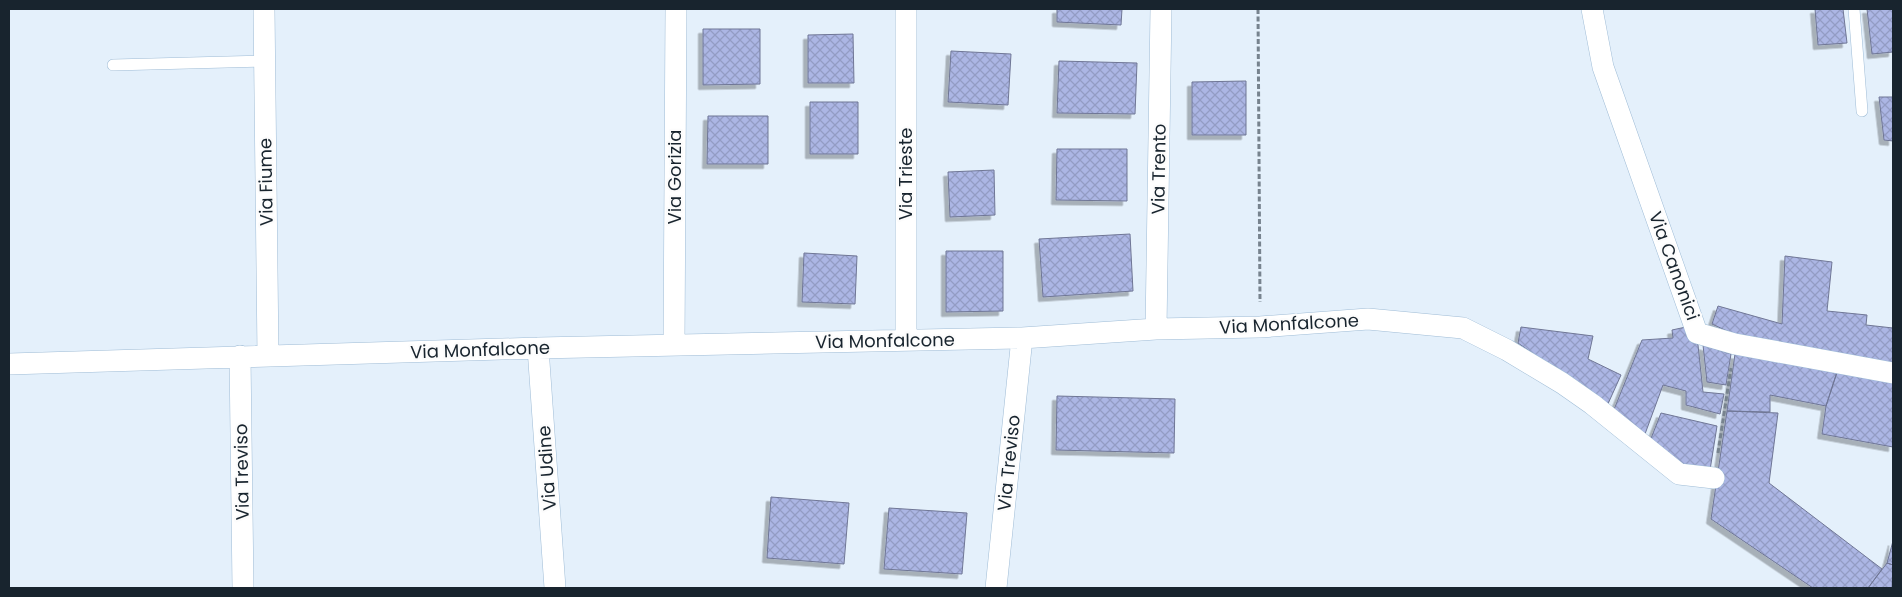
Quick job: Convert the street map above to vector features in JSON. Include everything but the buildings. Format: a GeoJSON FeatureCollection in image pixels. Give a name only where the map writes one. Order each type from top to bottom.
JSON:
{"type":"FeatureCollection","features":[{"type":"Feature","properties":{"kind":"street","name":"Via Fiume"},"geometry":{"type":"LineString","coordinates":[[264,9],[268,356]]}},
{"type":"Feature","properties":{"kind":"street","name":"Via Gorizia"},"geometry":{"type":"LineString","coordinates":[[674,345],[676,9]]}},
{"type":"Feature","properties":{"kind":"street","name":"Via Trieste"},"geometry":{"type":"LineString","coordinates":[[906,9],[906,340]]}},
{"type":"Feature","properties":{"kind":"street","name":"Via Trento"},"geometry":{"type":"LineString","coordinates":[[1156,329],[1161,9]]}},
{"type":"Feature","properties":{"kind":"street","name":"Via Canonici"},"geometry":{"type":"LineString","coordinates":[[1592,9],[1603,67],[1697,332],[1735,344],[1893,373]]}},
{"type":"Feature","properties":{"kind":"street","name":"Via Monfalcone"},"geometry":{"type":"LineString","coordinates":[[9,364],[538,348],[1022,338],[1156,329],[1260,327],[1368,319],[1463,328],[1507,350],[1562,383],[1592,404],[1679,474],[1714,478]]}},
{"type":"Feature","properties":{"kind":"street","name":"Via Treviso"},"geometry":{"type":"LineString","coordinates":[[996,588],[1022,338]]}},
{"type":"Feature","properties":{"kind":"street","name":"Via Udine"},"geometry":{"type":"LineString","coordinates":[[538,348],[555,588]]}},
{"type":"Feature","properties":{"kind":"street","name":"Via Treviso"},"geometry":{"type":"LineString","coordinates":[[240,356],[243,588]]}},
{"type":"Feature","properties":{"kind":"lane"},"geometry":{"type":"LineString","coordinates":[[1854,9],[1862,111]]}},
{"type":"Feature","properties":{"kind":"lane"},"geometry":{"type":"LineString","coordinates":[[113,65],[264,60]]}},
{"type":"Feature","properties":{"kind":"path"},"geometry":{"type":"LineString","coordinates":[[1258,9],[1260,327]]}},
{"type":"Feature","properties":{"kind":"path"},"geometry":{"type":"LineString","coordinates":[[1714,478],[1735,344]]}}]}
